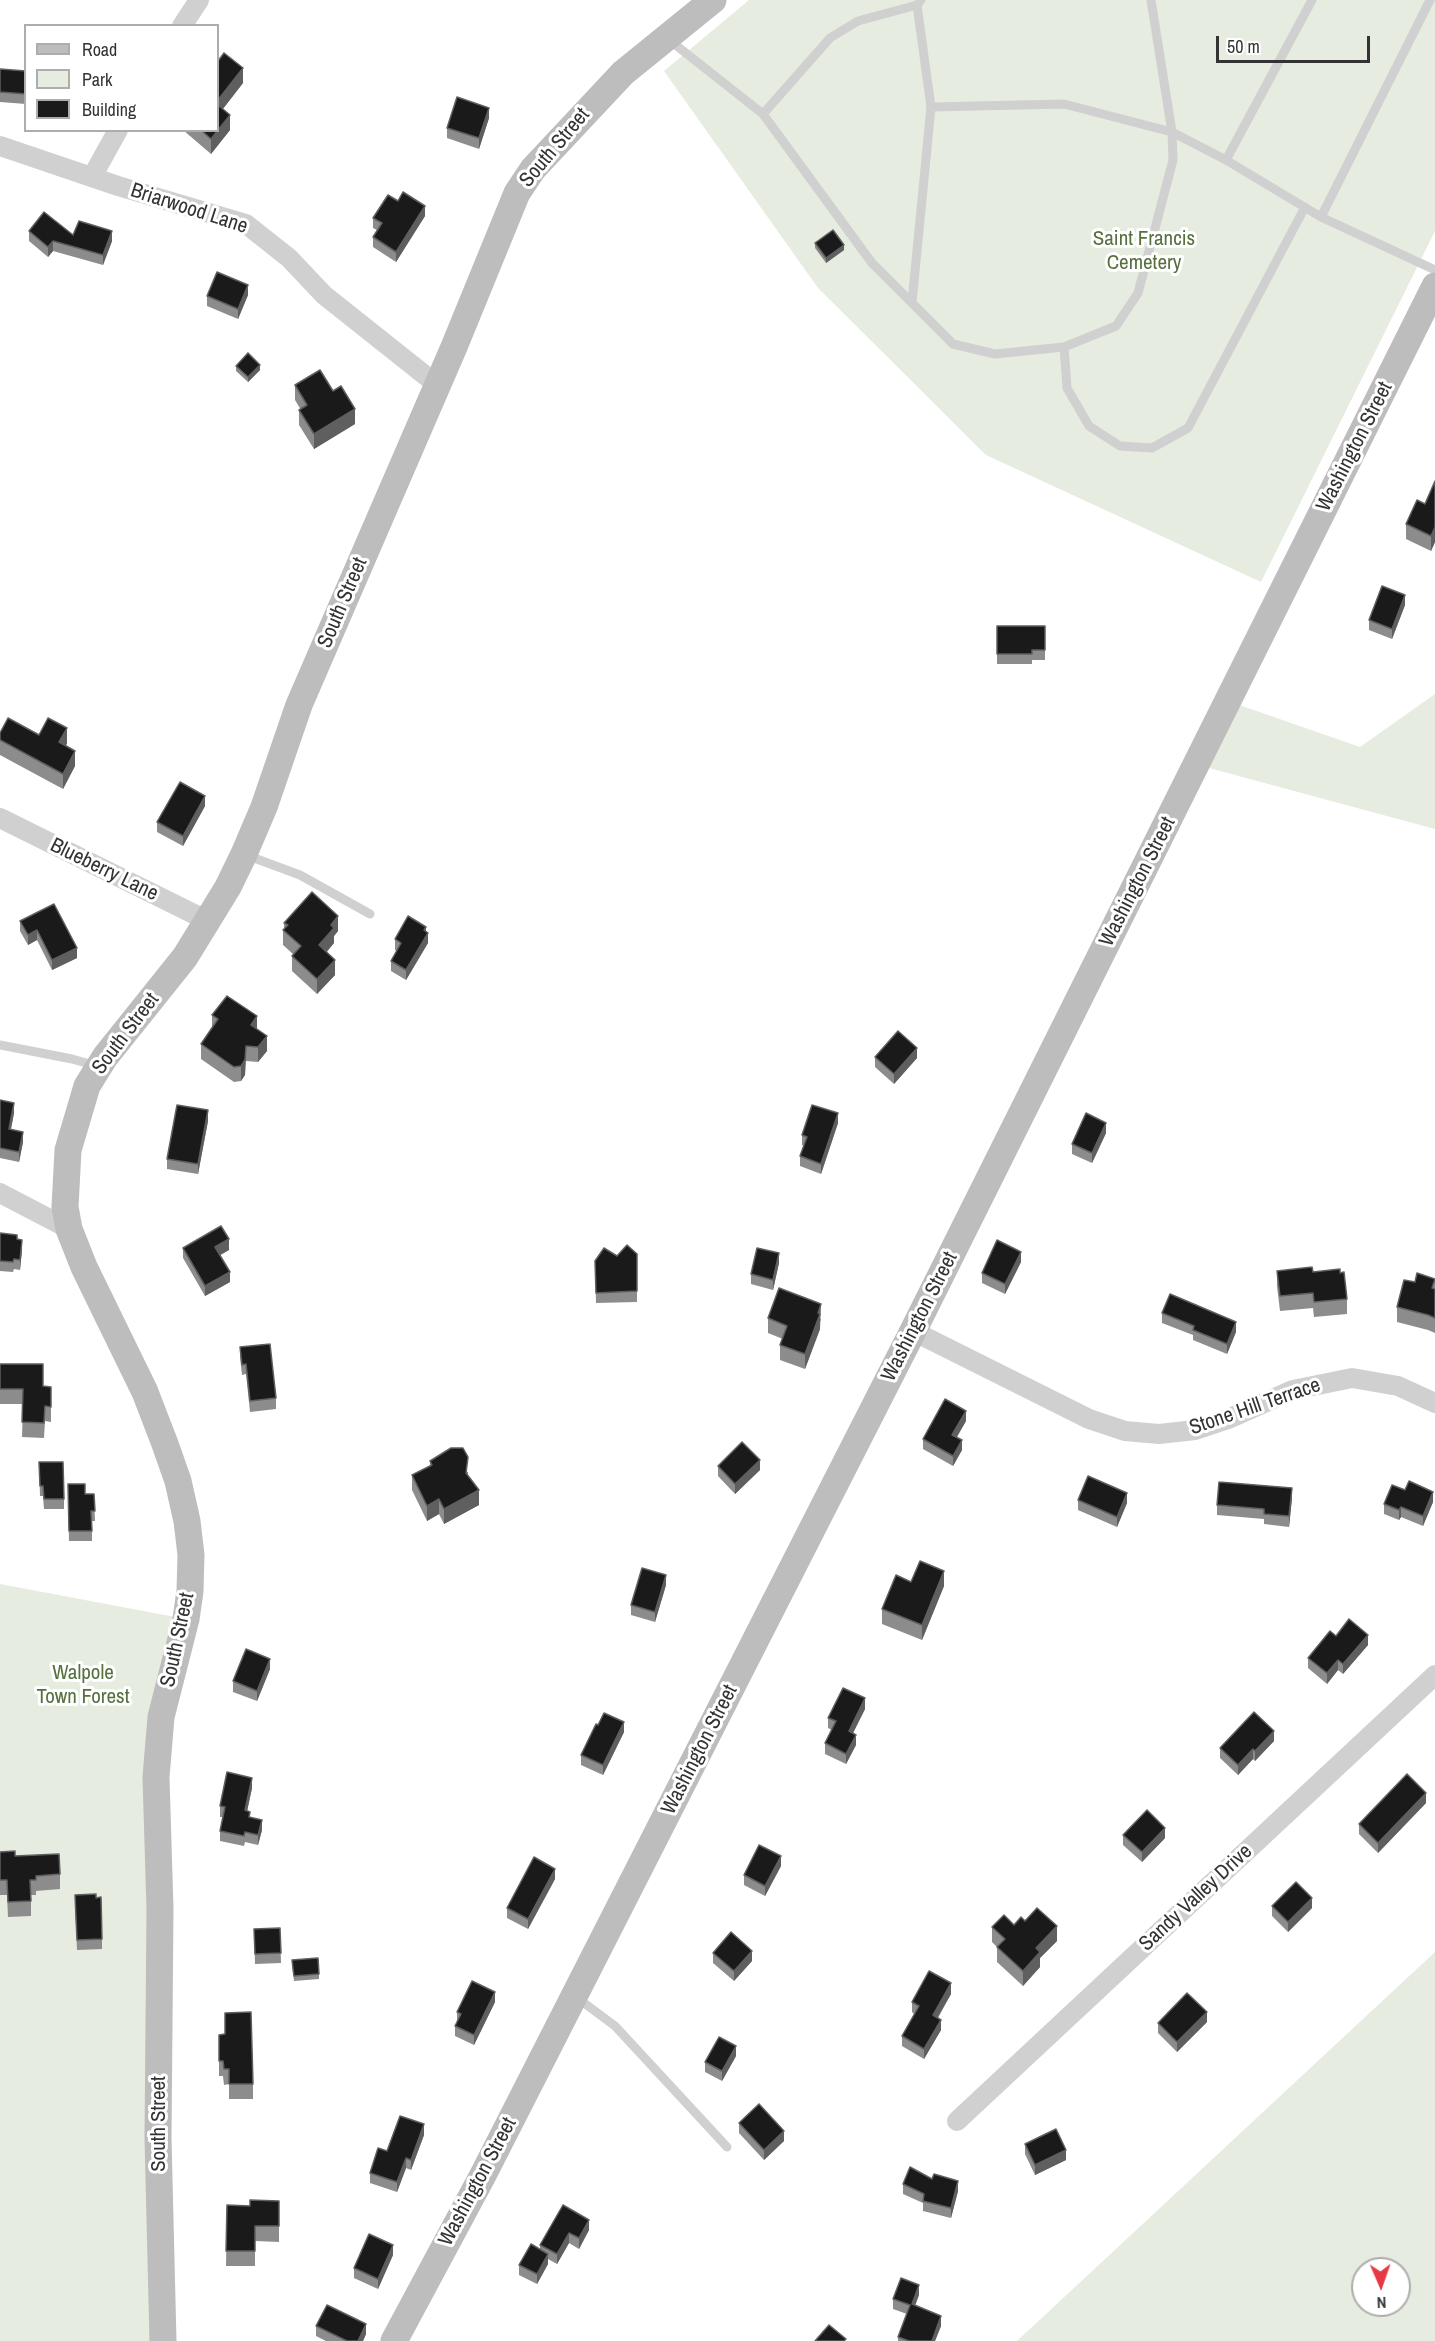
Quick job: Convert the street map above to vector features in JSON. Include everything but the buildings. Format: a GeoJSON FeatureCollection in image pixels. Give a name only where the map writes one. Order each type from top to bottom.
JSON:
{"type":"FeatureCollection","features":[{"type":"Feature","properties":{"kind":"street"},"geometry":{"type":"LineString","coordinates":[[183,24],[199,0]]}},
{"type":"Feature","properties":{"kind":"street","name":"South Street"},"geometry":{"type":"LineString","coordinates":[[163,2341],[158,2138],[160,1909],[156,1777],[161,1717],[186,1619],[190,1591],[191,1555],[187,1521],[178,1481],[146,1392],[84,1267],[69,1229],[65,1207],[68,1150],[87,1086],[99,1067],[179,964],[208,921],[244,854],[264,807],[299,705],[490,262],[513,200],[533,169],[623,73],[713,0]]}},
{"type":"Feature","properties":{"kind":"street"},"geometry":{"type":"LineString","coordinates":[[92,177],[117,132]]}},
{"type":"Feature","properties":{"kind":"street","name":"Briarwood Lane"},"geometry":{"type":"LineString","coordinates":[[0,146],[246,224],[289,258],[324,295],[436,384]]}},
{"type":"Feature","properties":{"kind":"street","name":"Washington Street"},"geometry":{"type":"LineString","coordinates":[[394,2341],[483,2175],[913,1331],[1435,286]]}},
{"type":"Feature","properties":{"kind":"street","name":"Blueberry Lane"},"geometry":{"type":"LineString","coordinates":[[0,818],[208,921]]}},
{"type":"Feature","properties":{"kind":"street"},"geometry":{"type":"LineString","coordinates":[[0,1193],[69,1229]]}},
{"type":"Feature","properties":{"kind":"street","name":"Stone Hill Terrace"},"geometry":{"type":"LineString","coordinates":[[913,1331],[1089,1419],[1125,1431],[1159,1434],[1195,1430],[1228,1419],[1293,1390],[1352,1377],[1398,1386],[1435,1404]]}},
{"type":"Feature","properties":{"kind":"street","name":"Sandy Valley Drive"},"geometry":{"type":"LineString","coordinates":[[957,2121],[1435,1675]]}},
{"type":"Feature","properties":{"kind":"lane"},"geometry":{"type":"LineString","coordinates":[[666,38],[763,114],[872,263],[953,344],[995,354],[1064,347],[1116,326],[1138,293],[1173,160],[1173,132],[1151,0]]}},
{"type":"Feature","properties":{"kind":"lane"},"geometry":{"type":"LineString","coordinates":[[1226,160],[1312,0]]}},
{"type":"Feature","properties":{"kind":"lane"},"geometry":{"type":"LineString","coordinates":[[1321,217],[1430,0]]}},
{"type":"Feature","properties":{"kind":"lane"},"geometry":{"type":"LineString","coordinates":[[763,114],[830,38],[858,21],[919,2],[931,107],[912,302]]}},
{"type":"Feature","properties":{"kind":"lane"},"geometry":{"type":"LineString","coordinates":[[931,107],[1064,105],[1173,132],[1226,160],[1321,217],[1435,270]]}},
{"type":"Feature","properties":{"kind":"lane"},"geometry":{"type":"LineString","coordinates":[[1064,347],[1067,388],[1089,426],[1120,446],[1152,448],[1188,428],[1305,207]]}},
{"type":"Feature","properties":{"kind":"lane"},"geometry":{"type":"LineString","coordinates":[[244,854],[300,875],[370,914]]}},
{"type":"Feature","properties":{"kind":"lane"},"geometry":{"type":"LineString","coordinates":[[0,1045],[72,1059],[99,1067]]}},
{"type":"Feature","properties":{"kind":"lane"},"geometry":{"type":"LineString","coordinates":[[574,1995],[615,2026],[727,2146]]}},
{"type":"Feature","properties":{"kind":"green space","name":"Saint Francis Cemetery"},"geometry":{"type":"Polygon","coordinates":[[[749,0],[1435,0],[1435,231],[1261,582],[986,455],[818,288],[664,71],[749,0]]]}},
{"type":"Feature","properties":{"kind":"green space"},"geometry":{"type":"Polygon","coordinates":[[[1435,694],[1435,829],[1209,768],[1222,699],[1360,747],[1435,694]]]}},
{"type":"Feature","properties":{"kind":"green space","name":"Walpole Town Forest"},"geometry":{"type":"Polygon","coordinates":[[[0,1584],[186,1619],[168,1687],[163,2341],[0,2341],[0,1584]]]}},
{"type":"Feature","properties":{"kind":"green space"},"geometry":{"type":"Polygon","coordinates":[[[1435,1952],[1435,2341],[1017,2341],[1435,1952]]]}}]}
